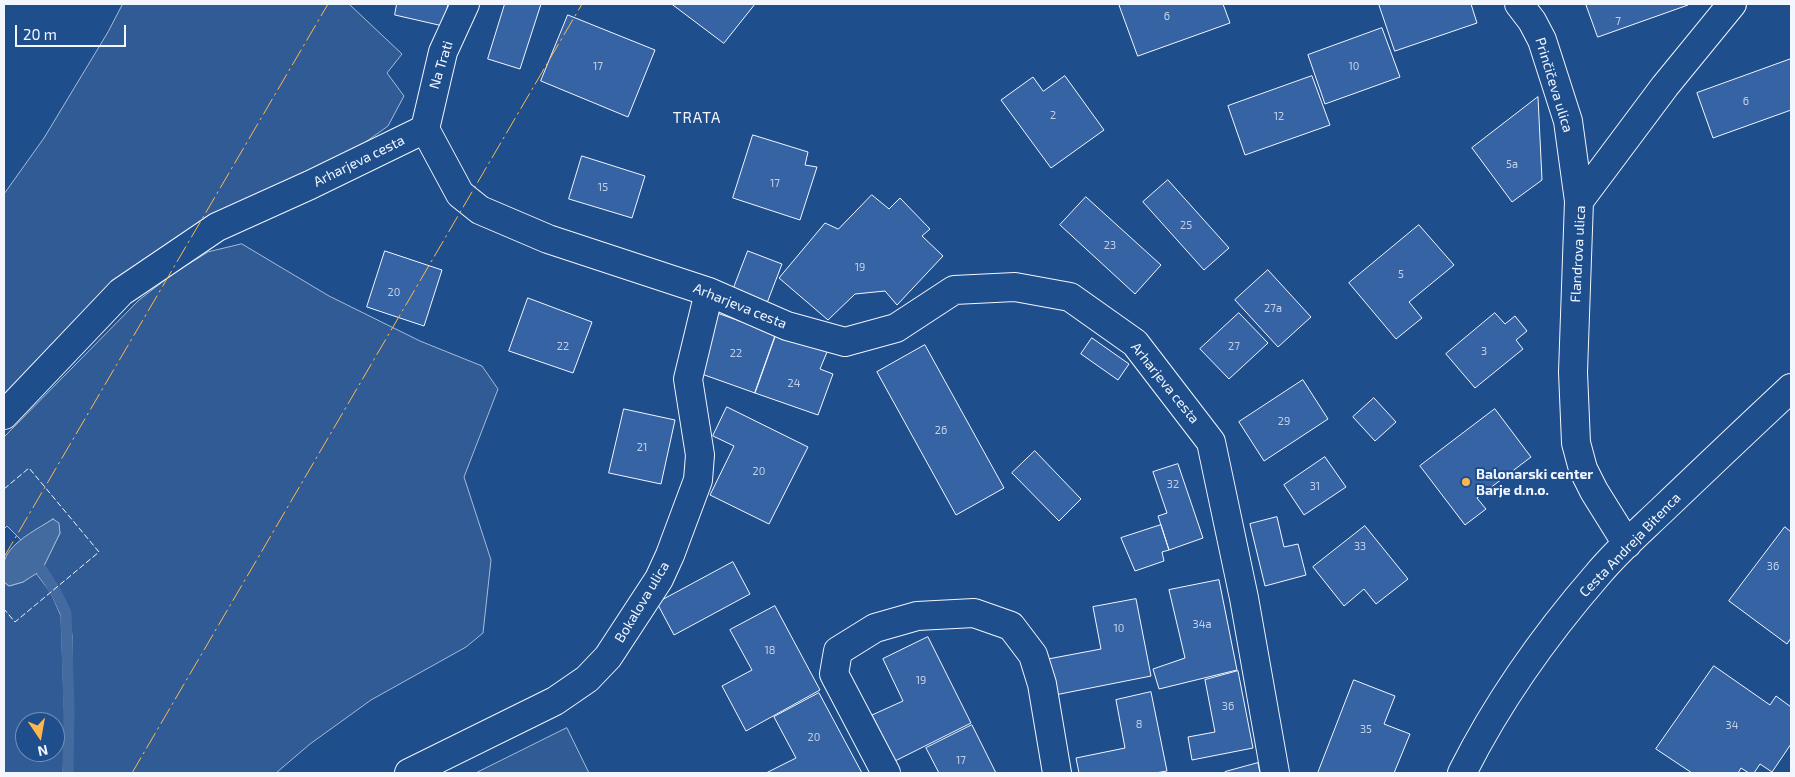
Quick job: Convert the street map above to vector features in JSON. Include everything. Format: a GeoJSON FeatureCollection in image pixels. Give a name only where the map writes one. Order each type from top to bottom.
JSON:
{"type":"FeatureCollection","features":[{"type":"Feature","properties":{"kind":"street","name":"Na Trati"},"geometry":{"type":"LineString","coordinates":[[424,129],[443,52],[465,4]]}},
{"type":"Feature","properties":{"kind":"street","name":"Prinčičeva ulica"},"geometry":{"type":"LineString","coordinates":[[1519,4],[1532,21],[1542,40],[1568,121],[1579,201]]}},
{"type":"Feature","properties":{"kind":"street","name":"Flandrova ulica"},"geometry":{"type":"LineString","coordinates":[[1627,544],[1594,491],[1583,468],[1576,444],[1573,372],[1579,201],[1665,86],[1732,4]]}},
{"type":"Feature","properties":{"kind":"street","name":"Arharjeva cesta"},"geometry":{"type":"LineString","coordinates":[[4,415],[121,292],[218,227],[310,185],[424,129],[460,194],[480,210],[548,240],[709,292],[787,326],[845,342],[896,328],[954,290],[1015,287],[1070,297],[1135,343],[1211,442],[1244,598],[1275,773]]}},
{"type":"Feature","properties":{"kind":"street","name":"Bokalova ulica"},"geometry":{"type":"LineString","coordinates":[[409,773],[555,701],[587,679],[608,657],[659,579],[698,480],[700,455],[688,378],[709,292]]}},
{"type":"Feature","properties":{"kind":"street","name":"Cesta Andreja Bitenca"},"geometry":{"type":"LineString","coordinates":[[1462,773],[1481,736],[1511,687],[1547,636],[1599,572],[1791,388]]}},
{"type":"Feature","properties":{"kind":"street"},"geometry":{"type":"LineString","coordinates":[[886,773],[834,674],[838,651],[875,628],[917,616],[974,612],[1011,626],[1033,655],[1042,684],[1057,773]]}},
{"type":"Feature","properties":{"kind":"shaded area"},"geometry":{"type":"Polygon","coordinates":[[[123,4],[349,4],[402,54],[387,73],[404,96],[388,126],[360,146],[337,159],[212,216],[117,284],[4,395],[4,194],[44,138],[123,4]]]}},
{"type":"Feature","properties":{"kind":"shaded area"},"geometry":{"type":"Polygon","coordinates":[[[242,244],[329,296],[420,341],[482,366],[498,389],[464,477],[491,560],[483,633],[466,647],[371,700],[310,744],[276,773],[71,773],[72,636],[69,609],[58,587],[43,567],[60,533],[53,519],[21,540],[7,526],[4,529],[4,437],[139,300],[174,273],[208,252],[242,244]]]}},
{"type":"Feature","properties":{"kind":"shaded area"},"geometry":{"type":"Polygon","coordinates":[[[53,519],[59,523],[60,533],[42,570],[23,582],[9,586],[4,582],[3,570],[4,561],[8,553],[19,541],[53,519]]]}},
{"type":"Feature","properties":{"kind":"shaded area"},"geometry":{"type":"Polygon","coordinates":[[[36,573],[51,593],[61,616],[64,712],[15,712],[15,762],[63,762],[63,773],[4,773],[4,582],[9,586],[23,582],[36,573]]]}},
{"type":"Feature","properties":{"kind":"shaded area"},"geometry":{"type":"Polygon","coordinates":[[[567,728],[589,773],[476,773],[567,728]]]}},
{"type":"Feature","properties":{"kind":"building"},"geometry":{"type":"Polygon","coordinates":[[[397,4],[448,4],[443,26],[395,15],[397,4]]]}},
{"type":"Feature","properties":{"kind":"building"},"geometry":{"type":"Polygon","coordinates":[[[505,4],[541,4],[520,69],[488,59],[505,4]]]}},
{"type":"Feature","properties":{"kind":"building"},"geometry":{"type":"Polygon","coordinates":[[[672,4],[755,4],[724,43],[672,4]]]}},
{"type":"Feature","properties":{"kind":"building"},"geometry":{"type":"Polygon","coordinates":[[[1119,4],[1223,4],[1230,23],[1138,56],[1119,4]]]}},
{"type":"Feature","properties":{"kind":"building"},"geometry":{"type":"Polygon","coordinates":[[[1379,4],[1471,4],[1477,23],[1395,51],[1379,4]]]}},
{"type":"Feature","properties":{"kind":"building"},"geometry":{"type":"Polygon","coordinates":[[[1586,4],[1688,4],[1688,5],[1598,37],[1586,4]]]}},
{"type":"Feature","properties":{"kind":"building"},"geometry":{"type":"Polygon","coordinates":[[[568,15],[655,50],[628,117],[541,81],[568,15]]]}},
{"type":"Feature","properties":{"kind":"building"},"geometry":{"type":"Polygon","coordinates":[[[1382,28],[1400,77],[1325,104],[1308,55],[1382,28]]]}},
{"type":"Feature","properties":{"kind":"building"},"geometry":{"type":"Polygon","coordinates":[[[1791,59],[1791,110],[1713,138],[1697,93],[1791,59]]]}},
{"type":"Feature","properties":{"kind":"building"},"geometry":{"type":"Polygon","coordinates":[[[1065,76],[1104,130],[1051,168],[1001,100],[1033,77],[1043,91],[1065,76]]]}},
{"type":"Feature","properties":{"kind":"building"},"geometry":{"type":"Polygon","coordinates":[[[1312,76],[1330,125],[1245,155],[1228,106],[1312,76]]]}},
{"type":"Feature","properties":{"kind":"building"},"geometry":{"type":"Polygon","coordinates":[[[1538,97],[1542,180],[1512,202],[1472,148],[1538,97]]]}},
{"type":"Feature","properties":{"kind":"building"},"geometry":{"type":"Polygon","coordinates":[[[753,135],[808,152],[805,165],[817,167],[800,220],[733,198],[753,135]]]}},
{"type":"Feature","properties":{"kind":"building"},"geometry":{"type":"Polygon","coordinates":[[[582,156],[645,176],[632,218],[569,199],[582,156]]]}},
{"type":"Feature","properties":{"kind":"building"},"geometry":{"type":"Polygon","coordinates":[[[1168,180],[1229,248],[1204,270],[1143,202],[1168,180]]]}},
{"type":"Feature","properties":{"kind":"building"},"geometry":{"type":"Polygon","coordinates":[[[872,195],[889,209],[900,198],[930,229],[922,236],[943,256],[897,305],[885,291],[855,294],[828,320],[779,278],[825,223],[838,229],[872,195]]]}},
{"type":"Feature","properties":{"kind":"building"},"geometry":{"type":"Polygon","coordinates":[[[1086,197],[1161,265],[1135,294],[1060,225],[1086,197]]]}},
{"type":"Feature","properties":{"kind":"building"},"geometry":{"type":"Polygon","coordinates":[[[1419,225],[1454,265],[1409,302],[1422,318],[1396,339],[1349,283],[1419,225]]]}},
{"type":"Feature","properties":{"kind":"building"},"geometry":{"type":"Polygon","coordinates":[[[385,251],[442,270],[424,326],[367,307],[385,251]]]}},
{"type":"Feature","properties":{"kind":"building"},"geometry":{"type":"Polygon","coordinates":[[[748,251],[782,264],[767,303],[733,290],[748,251]]]}},
{"type":"Feature","properties":{"kind":"building"},"geometry":{"type":"Polygon","coordinates":[[[1268,270],[1311,317],[1278,347],[1235,300],[1268,270]]]}},
{"type":"Feature","properties":{"kind":"building"},"geometry":{"type":"Polygon","coordinates":[[[528,298],[592,322],[573,373],[509,351],[528,298]]]}},
{"type":"Feature","properties":{"kind":"building"},"geometry":{"type":"Polygon","coordinates":[[[717,313],[776,334],[755,393],[696,372],[717,313]]]}},
{"type":"Feature","properties":{"kind":"building"},"geometry":{"type":"Polygon","coordinates":[[[1239,313],[1268,343],[1229,379],[1200,349],[1239,313]]]}},
{"type":"Feature","properties":{"kind":"building"},"geometry":{"type":"Polygon","coordinates":[[[1495,313],[1505,324],[1515,316],[1527,331],[1516,340],[1523,349],[1475,388],[1446,354],[1495,313]]]}},
{"type":"Feature","properties":{"kind":"building"},"geometry":{"type":"Polygon","coordinates":[[[776,334],[827,352],[820,369],[833,374],[818,415],[755,393],[776,334]]]}},
{"type":"Feature","properties":{"kind":"building"},"geometry":{"type":"Polygon","coordinates":[[[1092,338],[1129,364],[1118,380],[1081,354],[1092,338]]]}},
{"type":"Feature","properties":{"kind":"building"},"geometry":{"type":"Polygon","coordinates":[[[925,345],[1004,488],[956,515],[877,372],[925,345]]]}},
{"type":"Feature","properties":{"kind":"building"},"geometry":{"type":"Polygon","coordinates":[[[1303,380],[1328,419],[1264,461],[1239,422],[1303,380]]]}},
{"type":"Feature","properties":{"kind":"building"},"geometry":{"type":"Polygon","coordinates":[[[1374,398],[1396,422],[1375,441],[1353,417],[1374,398]]]}},
{"type":"Feature","properties":{"kind":"building"},"geometry":{"type":"Polygon","coordinates":[[[727,407],[808,447],[769,524],[710,495],[734,446],[713,436],[727,407]]]}},
{"type":"Feature","properties":{"kind":"building"},"geometry":{"type":"Polygon","coordinates":[[[624,409],[675,420],[661,484],[609,473],[624,409]]]}},
{"type":"Feature","properties":{"kind":"building","name":"Balonarski center Barje d.n.o."},"geometry":{"type":"Polygon","coordinates":[[[1495,409],[1531,457],[1477,498],[1486,509],[1465,525],[1420,466],[1495,409]]]}},
{"type":"Feature","properties":{"kind":"building"},"geometry":{"type":"Polygon","coordinates":[[[1035,451],[1081,499],[1059,521],[1012,473],[1035,451]]]}},
{"type":"Feature","properties":{"kind":"building"},"geometry":{"type":"Polygon","coordinates":[[[1325,457],[1346,487],[1304,515],[1284,485],[1325,457]]]}},
{"type":"Feature","properties":{"kind":"building"},"geometry":{"type":"Polygon","coordinates":[[[1178,464],[1203,538],[1169,550],[1158,516],[1167,513],[1153,472],[1178,464]]]}},
{"type":"Feature","properties":{"kind":"building"},"geometry":{"type":"Polygon","coordinates":[[[1277,517],[1284,547],[1298,544],[1306,575],[1265,586],[1250,524],[1277,517]]]}},
{"type":"Feature","properties":{"kind":"building"},"geometry":{"type":"Polygon","coordinates":[[[1161,525],[1169,550],[1162,552],[1164,561],[1135,571],[1121,538],[1161,525]]]}},
{"type":"Feature","properties":{"kind":"building"},"geometry":{"type":"Polygon","coordinates":[[[1365,526],[1408,579],[1376,604],[1364,589],[1344,606],[1313,567],[1365,526]]]}},
{"type":"Feature","properties":{"kind":"building"},"geometry":{"type":"Polygon","coordinates":[[[1785,527],[1791,532],[1791,638],[1787,644],[1729,601],[1785,527]]]}},
{"type":"Feature","properties":{"kind":"building"},"geometry":{"type":"Polygon","coordinates":[[[733,562],[750,594],[674,635],[657,603],[733,562]]]}},
{"type":"Feature","properties":{"kind":"building"},"geometry":{"type":"Polygon","coordinates":[[[1219,580],[1237,670],[1159,689],[1153,669],[1185,658],[1169,590],[1219,580]]]}},
{"type":"Feature","properties":{"kind":"building"},"geometry":{"type":"Polygon","coordinates":[[[1136,599],[1151,676],[1055,695],[1048,659],[1101,649],[1093,607],[1136,599]]]}},
{"type":"Feature","properties":{"kind":"building"},"geometry":{"type":"Polygon","coordinates":[[[775,606],[820,690],[746,731],[722,686],[752,670],[730,630],[775,606]]]}},
{"type":"Feature","properties":{"kind":"building"},"geometry":{"type":"Polygon","coordinates":[[[928,637],[971,723],[895,761],[872,715],[903,701],[883,659],[928,637]]]}},
{"type":"Feature","properties":{"kind":"building"},"geometry":{"type":"Polygon","coordinates":[[[1714,666],[1770,705],[1776,696],[1791,707],[1791,744],[1772,772],[1760,764],[1754,773],[1749,773],[1741,768],[1738,773],[1692,773],[1656,749],[1714,666]]]}},
{"type":"Feature","properties":{"kind":"building"},"geometry":{"type":"Polygon","coordinates":[[[1238,671],[1253,748],[1192,760],[1188,737],[1215,732],[1205,680],[1238,671]]]}},
{"type":"Feature","properties":{"kind":"building"},"geometry":{"type":"Polygon","coordinates":[[[1354,680],[1395,696],[1384,724],[1410,734],[1394,773],[1318,773],[1354,680]]]}},
{"type":"Feature","properties":{"kind":"building"},"geometry":{"type":"Polygon","coordinates":[[[1151,692],[1167,771],[1155,773],[1079,773],[1076,758],[1125,748],[1116,700],[1151,692]]]}},
{"type":"Feature","properties":{"kind":"building"},"geometry":{"type":"Polygon","coordinates":[[[819,693],[862,773],[766,773],[796,758],[774,717],[819,693]]]}},
{"type":"Feature","properties":{"kind":"building"},"geometry":{"type":"Polygon","coordinates":[[[972,725],[996,773],[939,773],[926,748],[972,725]]]}},
{"type":"Feature","properties":{"kind":"building"},"geometry":{"type":"Polygon","coordinates":[[[1258,763],[1260,773],[1225,773],[1225,772],[1258,763]]]}},
{"type":"Feature","properties":{"kind":"waterway"},"geometry":{"type":"LineString","coordinates":[[42,570],[56,592],[66,613],[69,711],[68,773]]}},
{"type":"Feature","properties":{"kind":"fence"},"geometry":{"type":"LineString","coordinates":[[4,489],[29,468],[99,552],[15,622],[4,609]]}},
{"type":"Feature","properties":{"kind":"power"},"geometry":{"type":"LineString","coordinates":[[4,557],[328,4]]}},
{"type":"Feature","properties":{"kind":"power"},"geometry":{"type":"LineString","coordinates":[[132,773],[582,4]]}},
{"type":"Feature","properties":{"kind":"place","name":"Balonarski center Barje d.n.o."},"geometry":{"type":"Point","coordinates":[1466,482]}},
{"type":"Feature","properties":{"kind":"district","name":"TRATA"},"geometry":{"type":"Point","coordinates":[697,118]}}]}
